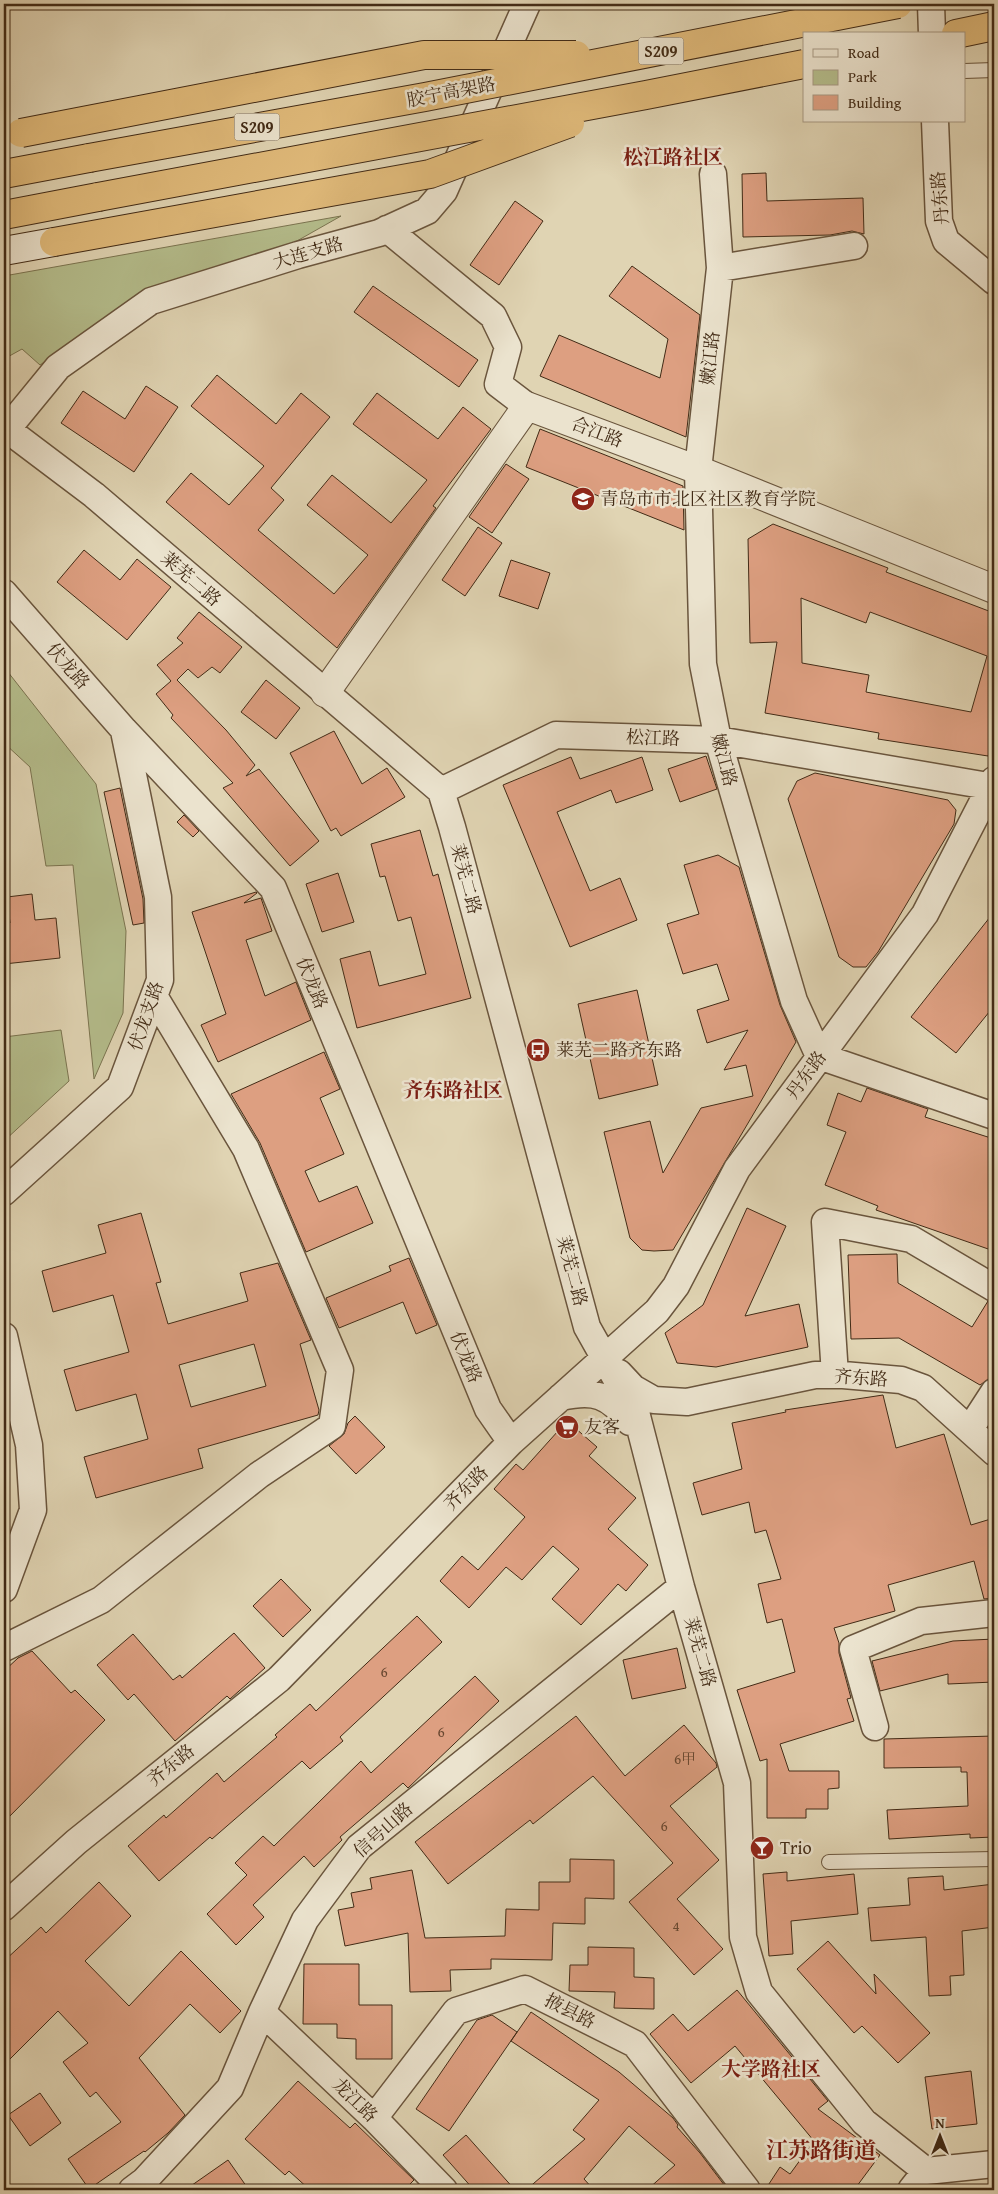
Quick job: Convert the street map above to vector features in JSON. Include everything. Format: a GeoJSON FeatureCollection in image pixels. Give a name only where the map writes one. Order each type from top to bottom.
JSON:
{"type":"FeatureCollection","features":[{"type":"Feature","properties":{"kind":"highway","name":"胶宁高架路"},"geometry":{"type":"LineString","coordinates":[[4,174],[425,97],[898,4]]}},
{"type":"Feature","properties":{"kind":"highway"},"geometry":{"type":"LineString","coordinates":[[966,32],[994,26]]}},
{"type":"Feature","properties":{"kind":"highway"},"geometry":{"type":"LineString","coordinates":[[12,135],[424,55],[637,56]]}},
{"type":"Feature","properties":{"kind":"highway","name":"S209"},"geometry":{"type":"LineString","coordinates":[[4,215],[646,96],[803,64]]}},
{"type":"Feature","properties":{"kind":"highway"},"geometry":{"type":"LineString","coordinates":[[54,242],[430,174],[646,96]]}},
{"type":"Feature","properties":{"kind":"street","name":"大连支路"},"geometry":{"type":"LineString","coordinates":[[6,428],[58,367],[150,301],[298,255],[379,233],[427,212],[444,191],[527,4]]}},
{"type":"Feature","properties":{"kind":"street"},"geometry":{"type":"LineString","coordinates":[[930,4],[932,32]]}},
{"type":"Feature","properties":{"kind":"street","name":"丹东路"},"geometry":{"type":"LineString","coordinates":[[935,122],[939,221],[946,240],[994,281]]}},
{"type":"Feature","properties":{"kind":"street","name":"嫩江路"},"geometry":{"type":"LineString","coordinates":[[713,174],[720,268],[698,470],[703,664],[718,740],[794,1001],[819,1056]]}},
{"type":"Feature","properties":{"kind":"street"},"geometry":{"type":"LineString","coordinates":[[325,694],[527,406],[498,384],[508,347],[494,316],[387,228]]}},
{"type":"Feature","properties":{"kind":"street"},"geometry":{"type":"LineString","coordinates":[[4,251],[54,242]]}},
{"type":"Feature","properties":{"kind":"street"},"geometry":{"type":"LineString","coordinates":[[720,268],[854,246]]}},
{"type":"Feature","properties":{"kind":"street","name":"合江路"},"geometry":{"type":"LineString","coordinates":[[527,406],[698,470],[994,589]]}},
{"type":"Feature","properties":{"kind":"street","name":"莱芜二路"},"geometry":{"type":"LineString","coordinates":[[6,428],[94,495],[325,694],[441,790],[587,1327],[637,1416],[681,1587],[737,1782],[743,1937],[759,1992],[864,2122],[919,2180],[994,2164]]}},
{"type":"Feature","properties":{"kind":"street","name":"伏龙路"},"geometry":{"type":"LineString","coordinates":[[4,593],[124,730],[273,888],[488,1409],[512,1442]]}},
{"type":"Feature","properties":{"kind":"street","name":"伏龙支路"},"geometry":{"type":"LineString","coordinates":[[4,1192],[120,1088],[160,980],[158,897],[124,730]]}},
{"type":"Feature","properties":{"kind":"street","name":"松江路"},"geometry":{"type":"LineString","coordinates":[[441,790],[556,734],[718,740],[993,785]]}},
{"type":"Feature","properties":{"kind":"street","name":"丹东路"},"geometry":{"type":"LineString","coordinates":[[604,1358],[657,1311],[676,1286],[737,1169],[925,914],[993,785]]}},
{"type":"Feature","properties":{"kind":"street"},"geometry":{"type":"LineString","coordinates":[[4,1648],[101,1600],[259,1475],[332,1426],[340,1370],[246,1149],[154,996]]}},
{"type":"Feature","properties":{"kind":"street"},"geometry":{"type":"LineString","coordinates":[[819,1056],[994,1116]]}},
{"type":"Feature","properties":{"kind":"street"},"geometry":{"type":"LineString","coordinates":[[835,1375],[825,1222],[911,1239],[994,1288]]}},
{"type":"Feature","properties":{"kind":"street"},"geometry":{"type":"LineString","coordinates":[[4,1336],[29,1445],[33,1510],[4,1588]]}},
{"type":"Feature","properties":{"kind":"street","name":"齐东路"},"geometry":{"type":"LineString","coordinates":[[4,1907],[76,1842],[279,1678],[512,1442],[604,1358],[633,1388],[654,1400],[687,1402],[815,1375],[901,1380],[923,1388],[994,1452]]}},
{"type":"Feature","properties":{"kind":"street"},"geometry":{"type":"LineString","coordinates":[[970,1429],[994,1392]]}},
{"type":"Feature","properties":{"kind":"street"},"geometry":{"type":"LineString","coordinates":[[561,1397],[582,1393],[603,1396],[622,1411],[646,1451]]}},
{"type":"Feature","properties":{"kind":"street"},"geometry":{"type":"LineString","coordinates":[[646,1451],[647,1426],[655,1413],[687,1402]]}},
{"type":"Feature","properties":{"kind":"street","name":"信号山路"},"geometry":{"type":"LineString","coordinates":[[132,2190],[144,2181],[230,2088],[262,2012],[305,1920],[360,1847],[681,1587]]}},
{"type":"Feature","properties":{"kind":"street"},"geometry":{"type":"LineString","coordinates":[[875,1726],[853,1649],[921,1621],[994,1613]]}},
{"type":"Feature","properties":{"kind":"street","name":"掖县路"},"geometry":{"type":"LineString","coordinates":[[374,2118],[456,2011],[525,1989],[635,2044],[746,2190]]}},
{"type":"Feature","properties":{"kind":"street","name":"龙江路"},"geometry":{"type":"LineString","coordinates":[[262,2012],[374,2118],[444,2190]]}},
{"type":"Feature","properties":{"kind":"lane"},"geometry":{"type":"LineString","coordinates":[[966,72],[994,70]]}},
{"type":"Feature","properties":{"kind":"lane"},"geometry":{"type":"LineString","coordinates":[[829,1862],[994,1860]]}},
{"type":"Feature","properties":{"kind":"green space"},"geometry":{"type":"Polygon","coordinates":[[[341,216],[281,250],[143,294],[40,365],[22,349],[4,359],[4,276],[341,216]]]}},
{"type":"Feature","properties":{"kind":"green space"},"geometry":{"type":"Polygon","coordinates":[[[4,667],[96,784],[126,931],[123,1013],[94,1079],[73,865],[46,866],[30,767],[4,743],[4,667]]]}},
{"type":"Feature","properties":{"kind":"green space"},"geometry":{"type":"Polygon","coordinates":[[[61,1030],[69,1081],[4,1141],[4,1037],[61,1030]]]}},
{"type":"Feature","properties":{"kind":"building"},"geometry":{"type":"Polygon","coordinates":[[[766,173],[767,201],[863,198],[864,234],[852,231],[830,235],[743,237],[742,174],[766,173]]]}},
{"type":"Feature","properties":{"kind":"building"},"geometry":{"type":"Polygon","coordinates":[[[515,201],[543,221],[499,285],[470,265],[515,201]]]}},
{"type":"Feature","properties":{"kind":"building"},"geometry":{"type":"Polygon","coordinates":[[[632,266],[700,315],[686,437],[540,376],[559,335],[660,378],[668,339],[609,296],[632,266]]]}},
{"type":"Feature","properties":{"kind":"building"},"geometry":{"type":"Polygon","coordinates":[[[373,286],[478,360],[459,387],[354,312],[373,286]]]}},
{"type":"Feature","properties":{"kind":"building"},"geometry":{"type":"Polygon","coordinates":[[[217,375],[276,424],[301,393],[330,417],[271,488],[284,500],[258,530],[334,594],[368,555],[307,505],[332,475],[391,523],[427,480],[353,424],[377,393],[438,439],[463,407],[491,429],[433,506],[436,508],[337,648],[166,502],[191,473],[229,505],[264,466],[191,406],[217,375]]]}},
{"type":"Feature","properties":{"kind":"building"},"geometry":{"type":"Polygon","coordinates":[[[146,386],[178,407],[134,472],[61,423],[83,391],[125,419],[146,386]]]}},
{"type":"Feature","properties":{"kind":"building"},"geometry":{"type":"Polygon","coordinates":[[[540,429],[683,486],[684,530],[526,467],[540,429]]]}},
{"type":"Feature","properties":{"kind":"building"},"geometry":{"type":"Polygon","coordinates":[[[506,464],[529,479],[492,533],[469,517],[506,464]]]}},
{"type":"Feature","properties":{"kind":"building"},"geometry":{"type":"Polygon","coordinates":[[[773,524],[888,568],[886,572],[994,613],[994,738],[988,756],[878,739],[879,733],[765,713],[777,642],[750,643],[748,539],[773,524]],[[801,598],[802,663],[869,675],[866,692],[971,712],[987,656],[870,612],[866,623],[801,598]]]}},
{"type":"Feature","properties":{"kind":"building"},"geometry":{"type":"Polygon","coordinates":[[[478,527],[502,543],[465,596],[442,580],[478,527]]]}},
{"type":"Feature","properties":{"kind":"building"},"geometry":{"type":"Polygon","coordinates":[[[84,550],[120,580],[137,559],[171,587],[127,640],[57,582],[84,550]]]}},
{"type":"Feature","properties":{"kind":"building"},"geometry":{"type":"Polygon","coordinates":[[[511,560],[550,573],[538,609],[499,596],[511,560]]]}},
{"type":"Feature","properties":{"kind":"building"},"geometry":{"type":"Polygon","coordinates":[[[199,612],[242,647],[220,673],[212,667],[198,678],[188,669],[177,680],[226,730],[255,765],[246,776],[259,769],[319,841],[290,866],[223,788],[233,783],[171,718],[173,715],[156,694],[171,681],[157,665],[183,643],[177,638],[199,612]]]}},
{"type":"Feature","properties":{"kind":"building"},"geometry":{"type":"Polygon","coordinates":[[[266,680],[300,708],[276,739],[241,712],[266,680]]]}},
{"type":"Feature","properties":{"kind":"building"},"geometry":{"type":"Polygon","coordinates":[[[334,731],[362,784],[387,768],[405,797],[341,836],[336,828],[331,831],[290,753],[334,731]]]}},
{"type":"Feature","properties":{"kind":"building"},"geometry":{"type":"Polygon","coordinates":[[[706,756],[717,789],[680,802],[668,769],[706,756]]]}},
{"type":"Feature","properties":{"kind":"building"},"geometry":{"type":"Polygon","coordinates":[[[571,757],[580,779],[642,757],[653,790],[616,803],[611,790],[557,812],[590,891],[620,878],[637,920],[570,947],[503,785],[571,757]]]}},
{"type":"Feature","properties":{"kind":"building"},"geometry":{"type":"Polygon","coordinates":[[[815,773],[948,800],[956,810],[954,824],[878,952],[866,967],[853,967],[839,957],[788,799],[797,781],[815,773]]]}},
{"type":"Feature","properties":{"kind":"building"},"geometry":{"type":"Polygon","coordinates":[[[120,788],[143,899],[144,923],[133,925],[104,792],[120,788]]]}},
{"type":"Feature","properties":{"kind":"building"},"geometry":{"type":"Polygon","coordinates":[[[184,815],[199,831],[193,837],[177,822],[184,815]]]}},
{"type":"Feature","properties":{"kind":"building"},"geometry":{"type":"Polygon","coordinates":[[[420,830],[433,876],[438,874],[471,998],[357,1028],[340,959],[370,951],[379,986],[426,974],[411,917],[398,921],[385,876],[380,877],[371,844],[420,830]]]}},
{"type":"Feature","properties":{"kind":"building"},"geometry":{"type":"Polygon","coordinates":[[[718,855],[739,867],[780,1005],[796,1042],[673,1250],[642,1250],[630,1238],[604,1132],[650,1121],[663,1173],[701,1108],[753,1096],[746,1065],[724,1070],[748,1030],[707,1043],[697,1010],[729,1000],[717,964],[683,974],[667,924],[699,914],[684,865],[718,855]]]}},
{"type":"Feature","properties":{"kind":"building"},"geometry":{"type":"Polygon","coordinates":[[[338,873],[354,922],[322,932],[306,884],[338,873]]]}},
{"type":"Feature","properties":{"kind":"building"},"geometry":{"type":"Polygon","coordinates":[[[256,892],[244,903],[261,898],[272,931],[246,940],[265,996],[296,982],[311,1020],[218,1062],[201,1025],[226,1014],[192,912],[256,892]]]}},
{"type":"Feature","properties":{"kind":"building"},"geometry":{"type":"Polygon","coordinates":[[[32,894],[35,920],[56,918],[60,958],[4,964],[4,924],[10,923],[7,897],[32,894]]]}},
{"type":"Feature","properties":{"kind":"building"},"geometry":{"type":"Polygon","coordinates":[[[994,912],[994,1006],[956,1053],[911,1017],[994,912]]]}},
{"type":"Feature","properties":{"kind":"building"},"geometry":{"type":"Polygon","coordinates":[[[637,990],[658,1085],[599,1099],[578,1004],[637,990]]]}},
{"type":"Feature","properties":{"kind":"building"},"geometry":{"type":"Polygon","coordinates":[[[324,1052],[340,1089],[320,1098],[344,1154],[305,1171],[319,1202],[357,1186],[373,1223],[306,1252],[260,1143],[231,1094],[324,1052]]]}},
{"type":"Feature","properties":{"kind":"building"},"geometry":{"type":"Polygon","coordinates":[[[867,1088],[928,1109],[925,1117],[994,1139],[994,1251],[876,1210],[878,1206],[825,1185],[846,1132],[827,1125],[838,1093],[861,1102],[867,1088]]]}},
{"type":"Feature","properties":{"kind":"building"},"geometry":{"type":"Polygon","coordinates":[[[747,1208],[786,1226],[745,1316],[799,1304],[808,1347],[716,1367],[677,1363],[665,1333],[703,1305],[747,1208]]]}},
{"type":"Feature","properties":{"kind":"building"},"geometry":{"type":"Polygon","coordinates":[[[141,1213],[161,1282],[156,1283],[168,1324],[248,1301],[240,1273],[278,1263],[311,1340],[300,1344],[319,1410],[318,1415],[198,1449],[203,1468],[96,1498],[84,1457],[148,1439],[136,1394],[76,1411],[64,1370],[129,1352],[113,1295],[53,1312],[42,1271],[106,1253],[98,1225],[141,1213]],[[254,1344],[179,1365],[191,1407],[266,1386],[254,1344]]]}},
{"type":"Feature","properties":{"kind":"building"},"geometry":{"type":"Polygon","coordinates":[[[897,1254],[898,1283],[972,1327],[988,1301],[994,1303],[994,1371],[990,1378],[980,1385],[899,1338],[851,1339],[848,1255],[897,1254]]]}},
{"type":"Feature","properties":{"kind":"building"},"geometry":{"type":"Polygon","coordinates":[[[409,1258],[437,1325],[416,1334],[403,1302],[339,1328],[326,1298],[391,1271],[389,1266],[409,1258]]]}},
{"type":"Feature","properties":{"kind":"building"},"geometry":{"type":"Polygon","coordinates":[[[883,1395],[896,1448],[944,1434],[971,1525],[994,1518],[994,1598],[984,1599],[974,1561],[888,1585],[895,1611],[834,1628],[851,1698],[847,1699],[854,1721],[780,1744],[789,1771],[839,1771],[839,1788],[828,1789],[828,1809],[806,1809],[806,1818],[767,1818],[767,1759],[760,1761],[737,1690],[795,1672],[782,1619],[767,1623],[758,1584],[781,1579],[766,1530],[755,1533],[749,1502],[702,1515],[693,1483],[742,1469],[732,1423],[786,1412],[785,1410],[883,1395]]]}},
{"type":"Feature","properties":{"kind":"building"},"geometry":{"type":"Polygon","coordinates":[[[355,1416],[385,1447],[356,1474],[329,1446],[344,1434],[348,1423],[355,1416]]]}},
{"type":"Feature","properties":{"kind":"building"},"geometry":{"type":"Polygon","coordinates":[[[567,1421],[597,1447],[589,1456],[636,1498],[608,1529],[648,1565],[626,1591],[618,1584],[581,1625],[552,1599],[579,1569],[553,1546],[522,1580],[506,1567],[469,1608],[440,1581],[462,1556],[478,1570],[525,1517],[494,1489],[516,1464],[523,1470],[567,1421]]]}},
{"type":"Feature","properties":{"kind":"building"},"geometry":{"type":"Polygon","coordinates":[[[281,1579],[311,1610],[283,1637],[253,1606],[281,1579]]]}},
{"type":"Feature","properties":{"kind":"building"},"geometry":{"type":"Polygon","coordinates":[[[417,1616],[442,1642],[340,1737],[343,1741],[310,1769],[302,1761],[212,1839],[210,1837],[159,1881],[128,1846],[164,1815],[166,1818],[217,1773],[224,1782],[277,1737],[275,1735],[310,1704],[316,1711],[417,1616]]]}},
{"type":"Feature","properties":{"kind":"building"},"geometry":{"type":"Polygon","coordinates":[[[234,1633],[265,1668],[230,1699],[227,1696],[175,1741],[134,1694],[128,1700],[97,1665],[133,1634],[173,1680],[180,1675],[182,1678],[234,1633]]]}},
{"type":"Feature","properties":{"kind":"building"},"geometry":{"type":"Polygon","coordinates":[[[994,1639],[994,1682],[948,1684],[948,1674],[880,1691],[872,1661],[953,1641],[994,1639]]]}},
{"type":"Feature","properties":{"kind":"building"},"geometry":{"type":"Polygon","coordinates":[[[677,1648],[686,1688],[632,1699],[623,1660],[677,1648]]]}},
{"type":"Feature","properties":{"kind":"building"},"geometry":{"type":"Polygon","coordinates":[[[32,1651],[71,1693],[75,1690],[105,1720],[4,1822],[4,1671],[18,1658],[32,1651]]]}},
{"type":"Feature","properties":{"kind":"building"},"geometry":{"type":"Polygon","coordinates":[[[475,1676],[499,1701],[408,1788],[403,1783],[340,1837],[342,1840],[314,1867],[304,1856],[253,1905],[264,1917],[236,1945],[207,1914],[247,1875],[235,1863],[263,1836],[274,1846],[361,1761],[371,1773],[475,1676]]]}},
{"type":"Feature","properties":{"kind":"building"},"geometry":{"type":"Polygon","coordinates":[[[576,1716],[625,1776],[684,1725],[716,1763],[717,1767],[670,1806],[719,1860],[677,1899],[723,1949],[694,1975],[629,1902],[673,1863],[593,1776],[533,1824],[530,1820],[448,1884],[415,1842],[576,1716]]]}},
{"type":"Feature","properties":{"kind":"building"},"geometry":{"type":"Polygon","coordinates":[[[994,1736],[994,1837],[970,1838],[970,1834],[889,1839],[887,1810],[968,1806],[967,1772],[961,1772],[961,1767],[884,1768],[884,1739],[994,1736]]]}},
{"type":"Feature","properties":{"kind":"building"},"geometry":{"type":"Polygon","coordinates":[[[570,1859],[614,1860],[614,1899],[585,1898],[585,1924],[553,1923],[552,1960],[491,1959],[491,1969],[450,1970],[451,1991],[410,1992],[408,1933],[345,1946],[338,1910],[354,1907],[351,1893],[372,1889],[370,1878],[412,1870],[425,1938],[505,1936],[506,1909],[539,1910],[539,1882],[570,1882],[570,1859]]]}},
{"type":"Feature","properties":{"kind":"building"},"geometry":{"type":"Polygon","coordinates":[[[787,1872],[787,1881],[854,1874],[858,1914],[791,1921],[793,1954],[769,1956],[763,1874],[787,1872]]]}},
{"type":"Feature","properties":{"kind":"building"},"geometry":{"type":"Polygon","coordinates":[[[943,1876],[944,1890],[994,1884],[994,1927],[962,1931],[964,1975],[950,1976],[951,1995],[929,1996],[926,1937],[871,1941],[868,1908],[910,1905],[908,1878],[943,1876]]]}},
{"type":"Feature","properties":{"kind":"building"},"geometry":{"type":"Polygon","coordinates":[[[99,1882],[131,1916],[85,1961],[129,2006],[181,1951],[241,2011],[220,2033],[190,2004],[139,2058],[185,2115],[168,2133],[145,2152],[89,2189],[68,2159],[121,2122],[96,2092],[90,2097],[63,2062],[88,2043],[58,2011],[4,2065],[4,1961],[41,1927],[46,1933],[99,1882]]]}},
{"type":"Feature","properties":{"kind":"building"},"geometry":{"type":"Polygon","coordinates":[[[828,1941],[876,1994],[874,1974],[930,2033],[898,2063],[862,2026],[854,2033],[797,1969],[828,1941]]]}},
{"type":"Feature","properties":{"kind":"building"},"geometry":{"type":"Polygon","coordinates":[[[588,1947],[634,1948],[634,1977],[654,1978],[654,2009],[614,2008],[615,1992],[569,1991],[570,1965],[588,1965],[588,1947]]]}},
{"type":"Feature","properties":{"kind":"building"},"geometry":{"type":"Polygon","coordinates":[[[304,1964],[359,1964],[359,2005],[392,2005],[392,2059],[356,2059],[356,2039],[337,2038],[337,2024],[303,2024],[304,1964]]]}},
{"type":"Feature","properties":{"kind":"building"},"geometry":{"type":"Polygon","coordinates":[[[737,1990],[828,2101],[818,2109],[880,2155],[854,2190],[765,2190],[780,2167],[790,2174],[814,2141],[735,2046],[691,2083],[650,2034],[673,2014],[688,2031],[737,1990]]]}},
{"type":"Feature","properties":{"kind":"building"},"geometry":{"type":"Polygon","coordinates":[[[531,2012],[619,2072],[673,2118],[678,2125],[677,2127],[700,2153],[728,2190],[647,2190],[675,2165],[629,2126],[584,2179],[594,2190],[526,2190],[585,2139],[573,2130],[599,2100],[511,2041],[531,2012]]]}},
{"type":"Feature","properties":{"kind":"building"},"geometry":{"type":"Polygon","coordinates":[[[492,2015],[517,2032],[449,2131],[416,2109],[477,2020],[492,2015]]]}},
{"type":"Feature","properties":{"kind":"building"},"geometry":{"type":"Polygon","coordinates":[[[971,2071],[977,2124],[932,2129],[925,2077],[971,2071]]]}},
{"type":"Feature","properties":{"kind":"building"},"geometry":{"type":"Polygon","coordinates":[[[298,2081],[350,2128],[355,2123],[414,2180],[404,2190],[310,2190],[289,2171],[285,2175],[245,2139],[298,2081]]]}},
{"type":"Feature","properties":{"kind":"building"},"geometry":{"type":"Polygon","coordinates":[[[40,2093],[61,2123],[30,2146],[8,2115],[40,2093]]]}},
{"type":"Feature","properties":{"kind":"building"},"geometry":{"type":"Polygon","coordinates":[[[466,2135],[515,2190],[474,2190],[443,2155],[466,2135]]]}},
{"type":"Feature","properties":{"kind":"building"},"geometry":{"type":"Polygon","coordinates":[[[228,2160],[249,2190],[185,2190],[228,2160]]]}},
{"type":"Feature","properties":{"kind":"place","name":"青岛市市北区社区教育学院"},"geometry":{"type":"Point","coordinates":[583,499]}},
{"type":"Feature","properties":{"kind":"place","name":"莱芜二路齐东路"},"geometry":{"type":"Point","coordinates":[538,1050]}},
{"type":"Feature","properties":{"kind":"place","name":"友客"},"geometry":{"type":"Point","coordinates":[567,1427]}},
{"type":"Feature","properties":{"kind":"place","name":"Trio"},"geometry":{"type":"Point","coordinates":[762,1848]}},
{"type":"Feature","properties":{"kind":"district","name":"松江路社区"},"geometry":{"type":"Point","coordinates":[673,157]}},
{"type":"Feature","properties":{"kind":"district","name":"齐东路社区"},"geometry":{"type":"Point","coordinates":[453,1090]}},
{"type":"Feature","properties":{"kind":"district","name":"大学路社区"},"geometry":{"type":"Point","coordinates":[771,2069]}},
{"type":"Feature","properties":{"kind":"district","name":"江苏路街道"},"geometry":{"type":"Point","coordinates":[821,2150]}}]}
